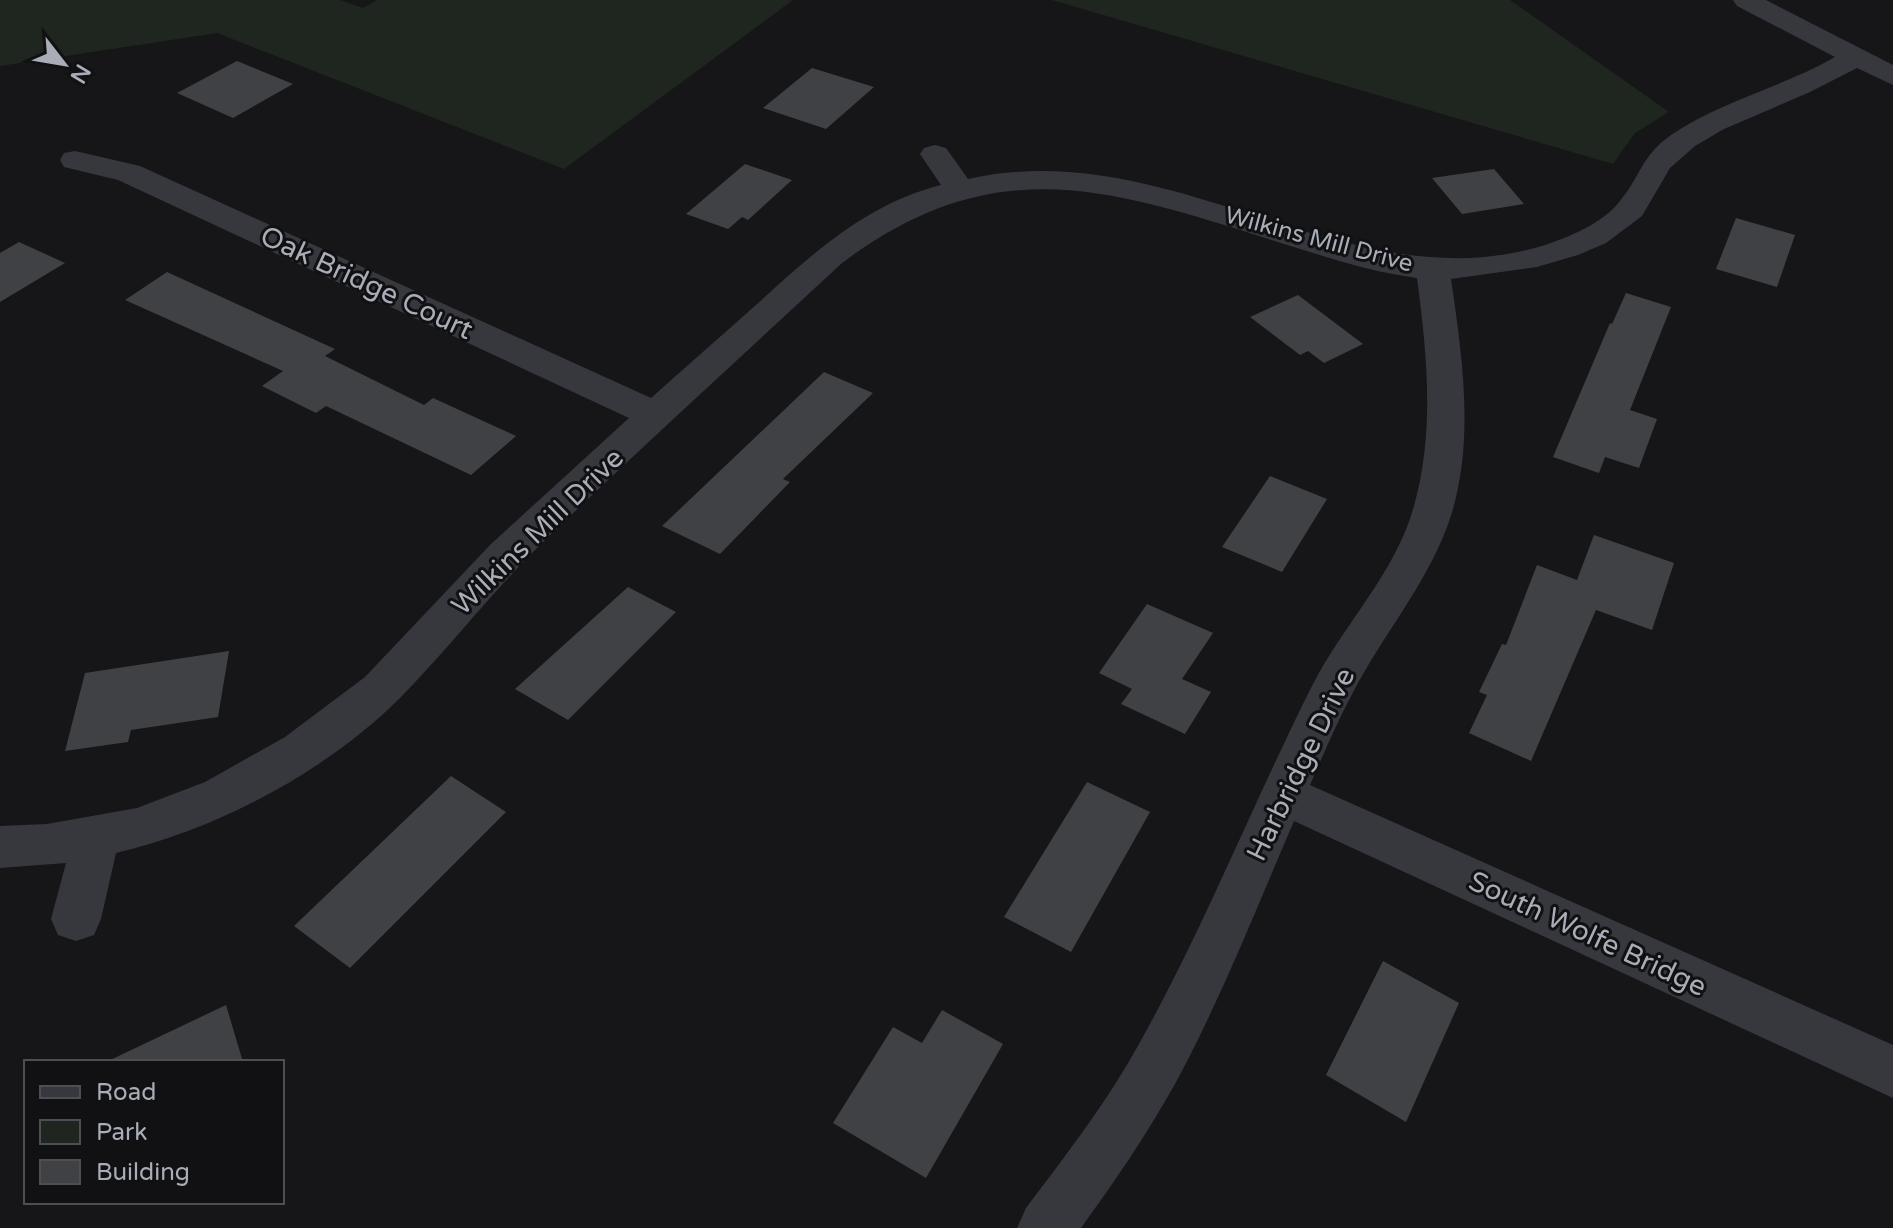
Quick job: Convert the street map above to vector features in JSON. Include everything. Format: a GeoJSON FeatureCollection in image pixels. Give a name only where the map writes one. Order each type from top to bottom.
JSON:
{"type":"FeatureCollection","features":[{"type":"Feature","properties":{"kind":"street"},"geometry":{"type":"LineString","coordinates":[[1746,0],[1893,76]]}},
{"type":"Feature","properties":{"kind":"street","name":"Wilkins Mill Drive"},"geometry":{"type":"LineString","coordinates":[[0,847],[35,847],[96,839],[158,823],[230,795],[303,750],[384,686],[503,557],[656,415],[857,233],[887,215],[935,195],[959,189],[1033,182],[1110,185],[1159,195],[1360,255],[1433,269],[1525,260],[1575,245],[1608,228],[1632,208],[1655,167],[1668,151],[1699,129],[1822,77],[1854,58]]}},
{"type":"Feature","properties":{"kind":"street"},"geometry":{"type":"LineString","coordinates":[[935,154],[959,189]]}},
{"type":"Feature","properties":{"kind":"street","name":"Oak Bridge Court"},"geometry":{"type":"LineString","coordinates":[[75,160],[129,173],[656,415]]}},
{"type":"Feature","properties":{"kind":"street","name":"Harbridge Drive"},"geometry":{"type":"LineString","coordinates":[[1046,1228],[1086,1175],[1157,1063],[1337,681],[1405,573],[1432,512],[1443,465],[1447,402],[1433,269]]}},
{"type":"Feature","properties":{"kind":"street","name":"South Wolfe Bridge"},"geometry":{"type":"LineString","coordinates":[[1283,794],[1893,1072]]}},
{"type":"Feature","properties":{"kind":"street"},"geometry":{"type":"LineString","coordinates":[[76,919],[96,839]]}},
{"type":"Feature","properties":{"kind":"green space"},"geometry":{"type":"Polygon","coordinates":[[[0,0],[340,0],[363,8],[377,0],[793,0],[564,169],[217,33],[0,66],[0,0]]]}},
{"type":"Feature","properties":{"kind":"green space"},"geometry":{"type":"Polygon","coordinates":[[[1052,0],[1510,0],[1669,112],[1635,133],[1613,164],[1052,0]]]}},
{"type":"Feature","properties":{"kind":"building"},"geometry":{"type":"Polygon","coordinates":[[[237,61],[293,84],[233,118],[177,93],[237,61]]]}},
{"type":"Feature","properties":{"kind":"building"},"geometry":{"type":"Polygon","coordinates":[[[812,68],[874,87],[826,129],[763,108],[812,68]]]}},
{"type":"Feature","properties":{"kind":"building"},"geometry":{"type":"Polygon","coordinates":[[[745,164],[792,180],[748,220],[742,217],[728,229],[686,214],[745,164]]]}},
{"type":"Feature","properties":{"kind":"building"},"geometry":{"type":"Polygon","coordinates":[[[1494,169],[1524,204],[1462,214],[1432,178],[1494,169]]]}},
{"type":"Feature","properties":{"kind":"building"},"geometry":{"type":"Polygon","coordinates":[[[1736,218],[1795,235],[1777,287],[1716,269],[1736,218]]]}},
{"type":"Feature","properties":{"kind":"building"},"geometry":{"type":"Polygon","coordinates":[[[19,242],[65,263],[0,302],[0,253],[19,242]]]}},
{"type":"Feature","properties":{"kind":"building"},"geometry":{"type":"Polygon","coordinates":[[[167,272],[335,349],[325,356],[424,405],[433,398],[516,436],[471,475],[326,406],[316,413],[262,386],[283,371],[125,300],[167,272]]]}},
{"type":"Feature","properties":{"kind":"building"},"geometry":{"type":"Polygon","coordinates":[[[1626,293],[1671,307],[1630,410],[1657,419],[1639,468],[1605,457],[1599,473],[1553,457],[1610,323],[1626,293]]]}},
{"type":"Feature","properties":{"kind":"building"},"geometry":{"type":"Polygon","coordinates":[[[1298,295],[1363,344],[1324,363],[1308,351],[1300,355],[1250,317],[1298,295]]]}},
{"type":"Feature","properties":{"kind":"building"},"geometry":{"type":"Polygon","coordinates":[[[824,372],[873,393],[783,479],[790,482],[720,554],[662,526],[824,372]]]}},
{"type":"Feature","properties":{"kind":"building"},"geometry":{"type":"Polygon","coordinates":[[[1270,476],[1327,499],[1282,572],[1222,547],[1270,476]]]}},
{"type":"Feature","properties":{"kind":"building"},"geometry":{"type":"Polygon","coordinates":[[[1594,535],[1674,563],[1652,630],[1596,610],[1531,761],[1469,733],[1487,695],[1479,692],[1502,644],[1506,645],[1537,565],[1577,580],[1594,535]]]}},
{"type":"Feature","properties":{"kind":"building"},"geometry":{"type":"Polygon","coordinates":[[[628,587],[676,612],[568,720],[515,689],[628,587]]]}},
{"type":"Feature","properties":{"kind":"building"},"geometry":{"type":"Polygon","coordinates":[[[1147,604],[1213,633],[1182,679],[1211,692],[1185,734],[1121,704],[1132,689],[1099,673],[1147,604]]]}},
{"type":"Feature","properties":{"kind":"building"},"geometry":{"type":"Polygon","coordinates":[[[229,651],[218,717],[131,730],[128,742],[65,751],[85,673],[229,651]]]}},
{"type":"Feature","properties":{"kind":"building"},"geometry":{"type":"Polygon","coordinates":[[[451,776],[506,812],[350,968],[294,926],[451,776]]]}},
{"type":"Feature","properties":{"kind":"building"},"geometry":{"type":"Polygon","coordinates":[[[1087,782],[1150,812],[1071,952],[1004,917],[1087,782]]]}},
{"type":"Feature","properties":{"kind":"building"},"geometry":{"type":"Polygon","coordinates":[[[1383,961],[1459,1003],[1406,1122],[1326,1075],[1383,961]]]}},
{"type":"Feature","properties":{"kind":"building"},"geometry":{"type":"Polygon","coordinates":[[[226,1005],[242,1060],[110,1060],[226,1005]]]}},
{"type":"Feature","properties":{"kind":"building"},"geometry":{"type":"Polygon","coordinates":[[[942,1010],[1003,1044],[926,1178],[833,1123],[893,1027],[922,1043],[942,1010]]]}}]}
